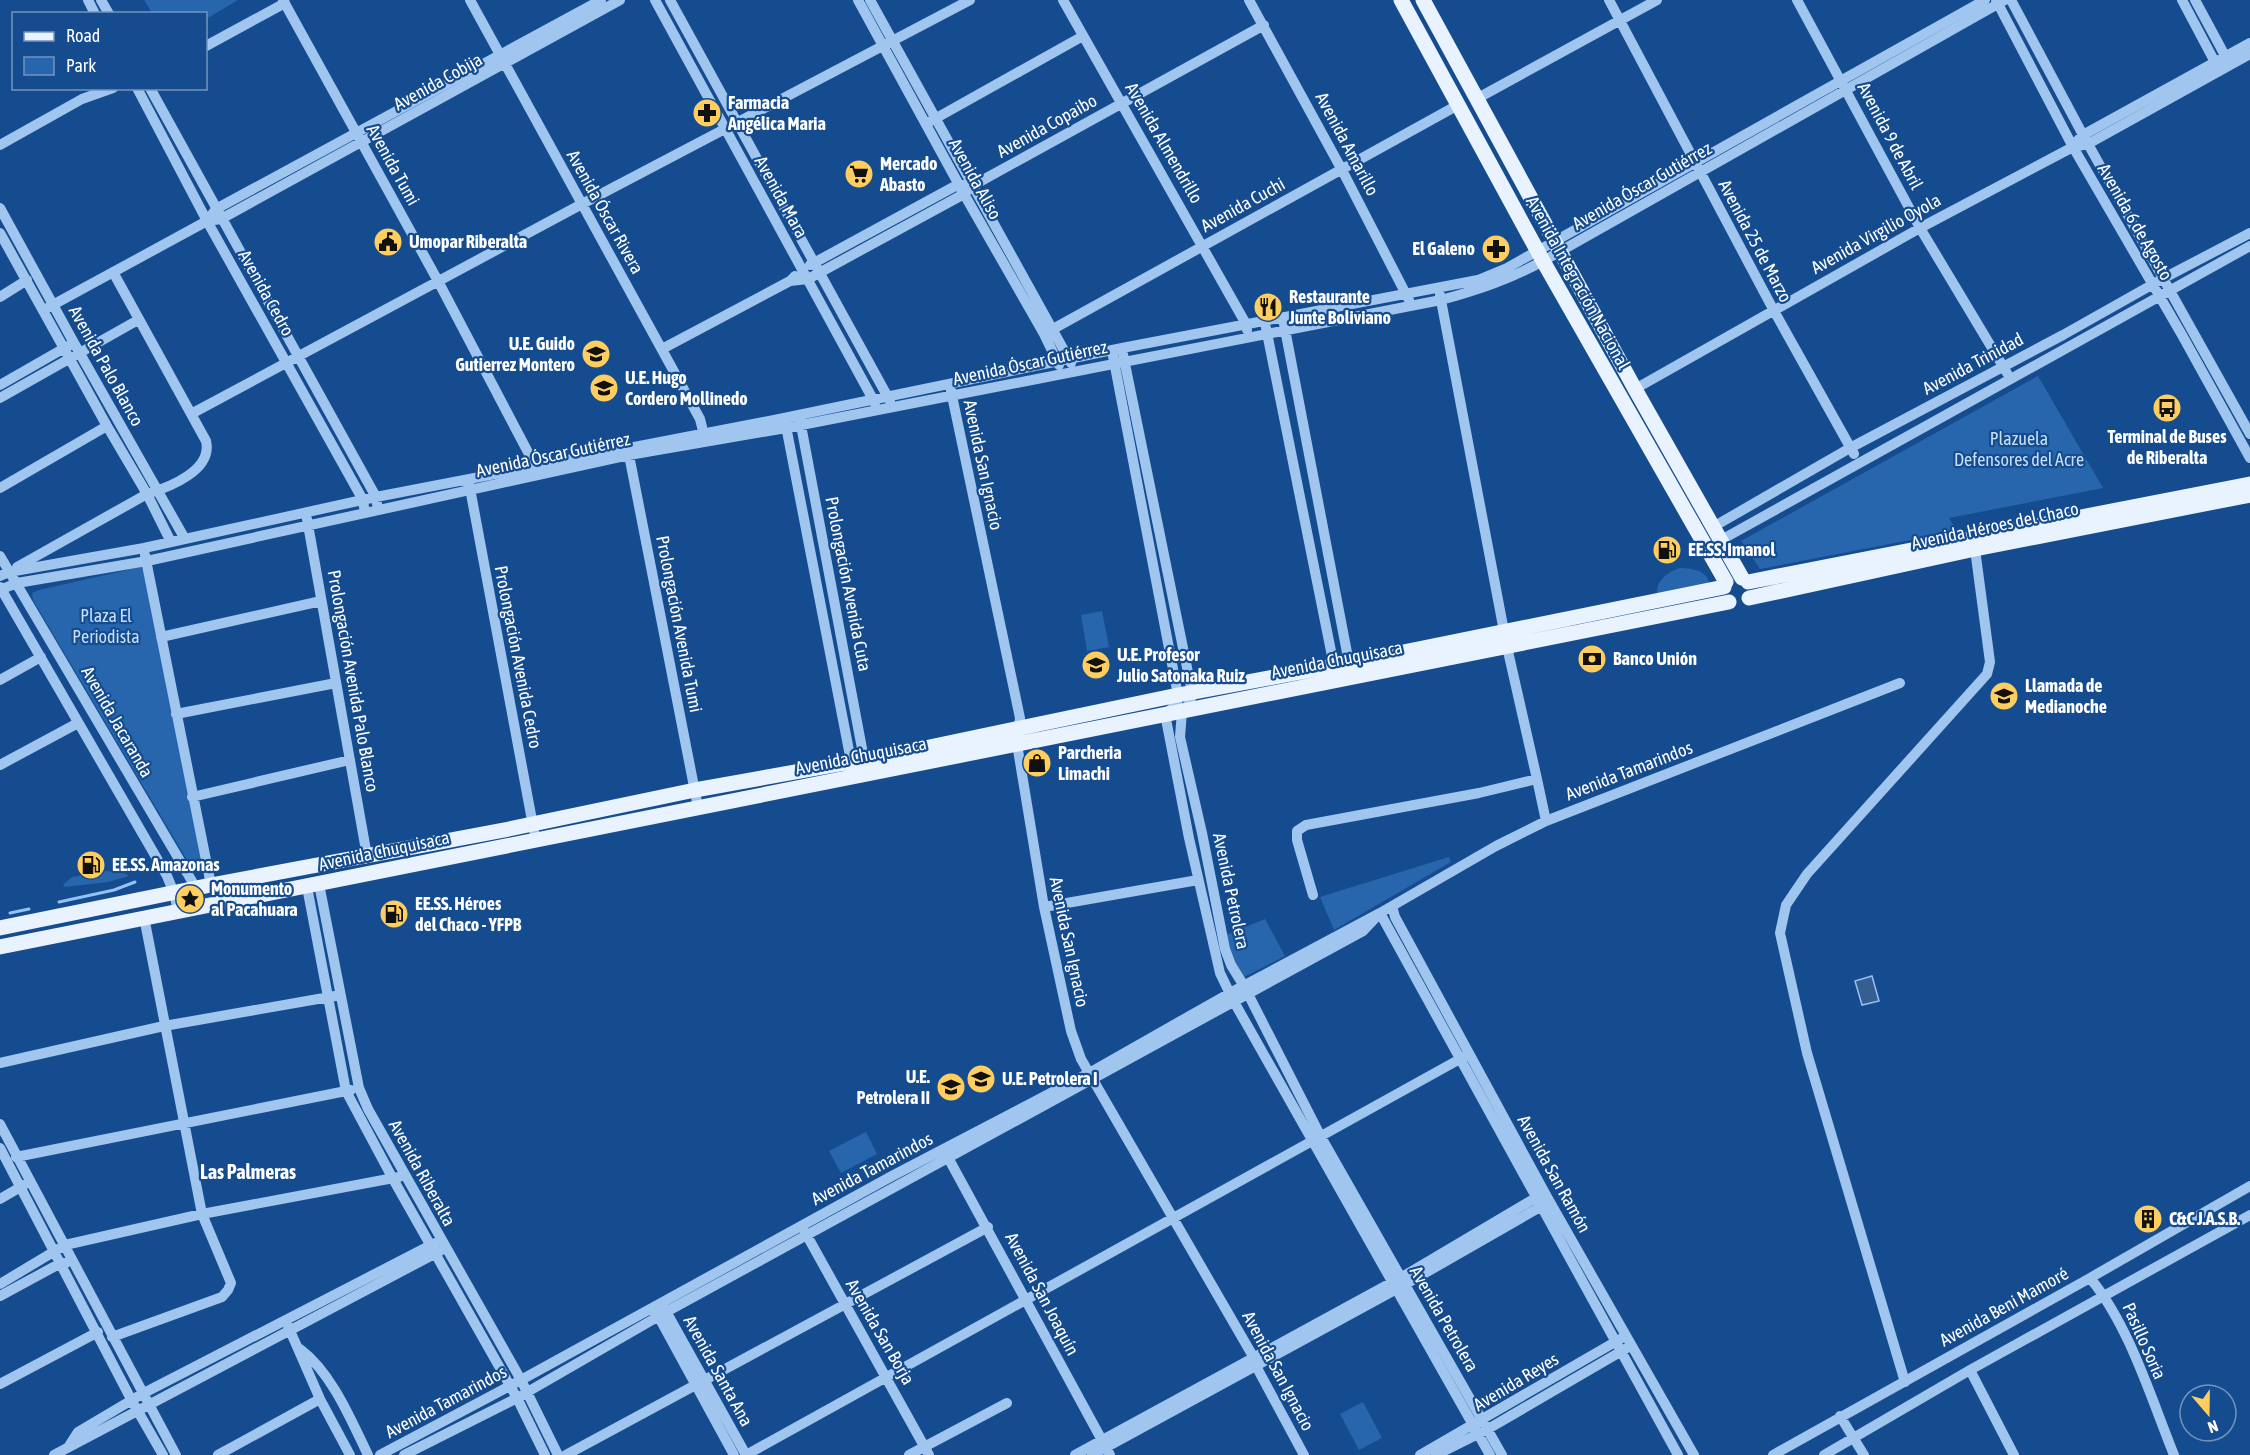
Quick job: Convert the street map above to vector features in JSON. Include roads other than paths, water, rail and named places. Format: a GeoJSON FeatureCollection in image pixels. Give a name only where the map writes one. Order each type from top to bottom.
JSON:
{"type":"FeatureCollection","features":[{"type":"Feature","properties":{"kind":"main road","name":"Avenida Integración Nacional"},"geometry":{"type":"LineString","coordinates":[[1401,0],[1540,256],[1725,585]]}},
{"type":"Feature","properties":{"kind":"main road","name":"Avenida Integración Nacional"},"geometry":{"type":"LineString","coordinates":[[1423,0],[1635,389],[1745,580]]}},
{"type":"Feature","properties":{"kind":"main road","name":"Avenida Héroes del Chaco"},"geometry":{"type":"LineString","coordinates":[[1745,580],[2250,484]]}},
{"type":"Feature","properties":{"kind":"main road","name":"Avenida Héroes del Chaco"},"geometry":{"type":"LineString","coordinates":[[1749,598],[1975,549],[2250,495]]}},
{"type":"Feature","properties":{"kind":"main road"},"geometry":{"type":"LineString","coordinates":[[1733,578],[1745,580],[1751,590],[1749,598],[1742,604],[1729,602],[1724,595],[1725,585],[1733,578]]}},
{"type":"Feature","properties":{"kind":"main road","name":"Avenida Chuquisaca"},"geometry":{"type":"LineString","coordinates":[[1,925],[857,760],[902,760],[1017,744],[1182,711],[1506,639],[1725,585]]}},
{"type":"Feature","properties":{"kind":"main road","name":"Avenida Chuquisaca"},"geometry":{"type":"LineString","coordinates":[[0,947],[698,807],[902,760],[1019,728],[1185,694],[1341,664],[1729,602]]}},
{"type":"Feature","properties":{"kind":"street","name":"Avenida Óscar Rivera"},"geometry":{"type":"LineString","coordinates":[[470,0],[700,419],[705,437]]}},
{"type":"Feature","properties":{"kind":"street","name":"Avenida Cobija"},"geometry":{"type":"LineString","coordinates":[[49,308],[502,59],[601,0]]}},
{"type":"Feature","properties":{"kind":"street","name":"Avenida Cobija"},"geometry":{"type":"LineString","coordinates":[[502,59],[620,0]]}},
{"type":"Feature","properties":{"kind":"street","name":"Avenida Mara"},"geometry":{"type":"LineString","coordinates":[[655,0],[875,404]]}},
{"type":"Feature","properties":{"kind":"street","name":"Avenida Mara"},"geometry":{"type":"LineString","coordinates":[[670,0],[889,396],[892,407]]}},
{"type":"Feature","properties":{"kind":"street","name":"Avenida Aliso"},"geometry":{"type":"LineString","coordinates":[[858,0],[888,44],[931,121],[972,186],[1048,332],[1063,373]]}},
{"type":"Feature","properties":{"kind":"street","name":"Avenida Aliso"},"geometry":{"type":"LineString","coordinates":[[870,0],[888,44]]}},
{"type":"Feature","properties":{"kind":"street"},"geometry":{"type":"LineString","coordinates":[[191,414],[297,355],[970,0]]}},
{"type":"Feature","properties":{"kind":"street","name":"Avenida Almendrillo"},"geometry":{"type":"LineString","coordinates":[[1063,0],[1246,324],[1248,336]]}},
{"type":"Feature","properties":{"kind":"street","name":"Avenida Amarillo"},"geometry":{"type":"LineString","coordinates":[[1249,0],[1413,305]]}},
{"type":"Feature","properties":{"kind":"street","name":"Avenida 25 de Marzo"},"geometry":{"type":"LineString","coordinates":[[1609,0],[1696,167],[1859,463]]}},
{"type":"Feature","properties":{"kind":"street"},"geometry":{"type":"LineString","coordinates":[[1478,98],[1658,0]]}},
{"type":"Feature","properties":{"kind":"street","name":"Avenida 9 de Abril"},"geometry":{"type":"LineString","coordinates":[[1797,0],[1842,79],[1920,228],[2010,379]]}},
{"type":"Feature","properties":{"kind":"street","name":"Avenida Óscar Gutiérrez"},"geometry":{"type":"LineString","coordinates":[[875,404],[892,407],[952,396],[1248,336],[1266,327],[1413,305],[1540,256],[1696,167],[1842,79],[1985,0]]}},
{"type":"Feature","properties":{"kind":"street","name":"Avenida 6 de Agosto"},"geometry":{"type":"LineString","coordinates":[[2011,0],[2085,139],[2250,434]]}},
{"type":"Feature","properties":{"kind":"street"},"geometry":{"type":"LineString","coordinates":[[2181,0],[2222,63]]}},
{"type":"Feature","properties":{"kind":"street"},"geometry":{"type":"LineString","coordinates":[[2195,0],[2222,63]]}},
{"type":"Feature","properties":{"kind":"street","name":"Avenida Óscar Gutiérrez"},"geometry":{"type":"LineString","coordinates":[[1696,167],[1846,90],[2000,1]]}},
{"type":"Feature","properties":{"kind":"street","name":"Avenida 6 de Agosto"},"geometry":{"type":"LineString","coordinates":[[2000,1],[2073,147],[2250,458]]}},
{"type":"Feature","properties":{"kind":"street"},"geometry":{"type":"LineString","coordinates":[[207,45],[284,2]]}},
{"type":"Feature","properties":{"kind":"street","name":"Avenida Tumi"},"geometry":{"type":"LineString","coordinates":[[284,2],[438,281],[530,456],[534,471]]}},
{"type":"Feature","properties":{"kind":"street","name":"Avenida Copaibo"},"geometry":{"type":"LineString","coordinates":[[972,186],[1264,25]]}},
{"type":"Feature","properties":{"kind":"street"},"geometry":{"type":"LineString","coordinates":[[931,121],[1083,36]]}},
{"type":"Feature","properties":{"kind":"street","name":"Avenida Virgilio Oyola"},"geometry":{"type":"LineString","coordinates":[[1635,389],[1773,309],[2249,49]]}},
{"type":"Feature","properties":{"kind":"street"},"geometry":{"type":"LineString","coordinates":[[0,145],[82,99],[107,90]]}},
{"type":"Feature","properties":{"kind":"street","name":"Avenida Cedro"},"geometry":{"type":"LineString","coordinates":[[138,90],[207,221],[363,500],[365,513]]}},
{"type":"Feature","properties":{"kind":"street","name":"Avenida Cedro"},"geometry":{"type":"LineString","coordinates":[[151,90],[376,497],[379,510]]}},
{"type":"Feature","properties":{"kind":"street","name":"Avenida Cuchi"},"geometry":{"type":"LineString","coordinates":[[1048,332],[1458,105]]}},
{"type":"Feature","properties":{"kind":"street","name":"Avenida Aliso"},"geometry":{"type":"LineString","coordinates":[[931,121],[961,189],[1048,332],[1076,370]]}},
{"type":"Feature","properties":{"kind":"street"},"geometry":{"type":"LineString","coordinates":[[662,349],[790,281],[802,269],[818,267],[961,189],[972,186]]}},
{"type":"Feature","properties":{"kind":"street","name":"Avenida Palo Blanco"},"geometry":{"type":"LineString","coordinates":[[0,208],[49,308],[152,492],[171,542]]}},
{"type":"Feature","properties":{"kind":"street","name":"Avenida Palo Blanco"},"geometry":{"type":"LineString","coordinates":[[0,233],[27,280],[49,308]]}},
{"type":"Feature","properties":{"kind":"street","name":"Avenida Trinidad"},"geometry":{"type":"LineString","coordinates":[[1717,533],[1850,448],[2003,368],[2250,233]]}},
{"type":"Feature","properties":{"kind":"street","name":"Avenida Trinidad"},"geometry":{"type":"LineString","coordinates":[[1717,533],[1859,463],[2250,246]]}},
{"type":"Feature","properties":{"kind":"street"},"geometry":{"type":"LineString","coordinates":[[790,281],[808,279],[818,267]]}},
{"type":"Feature","properties":{"kind":"street"},"geometry":{"type":"LineString","coordinates":[[5,574],[152,492],[194,472],[204,460],[208,450],[206,441],[113,272]]}},
{"type":"Feature","properties":{"kind":"street"},"geometry":{"type":"LineString","coordinates":[[0,297],[27,280]]}},
{"type":"Feature","properties":{"kind":"street","name":"Avenida Óscar Gutiérrez"},"geometry":{"type":"LineString","coordinates":[[1284,324],[1407,294],[1439,294]]}},
{"type":"Feature","properties":{"kind":"street"},"geometry":{"type":"LineString","coordinates":[[1439,294],[1506,639],[1546,821]]}},
{"type":"Feature","properties":{"kind":"street"},"geometry":{"type":"LineString","coordinates":[[0,385],[138,320]]}},
{"type":"Feature","properties":{"kind":"street","name":"Avenida Óscar Gutiérrez"},"geometry":{"type":"LineString","coordinates":[[0,589],[16,582],[147,561],[379,510],[469,485],[628,451],[785,423],[875,404],[889,396],[1057,361],[1246,324],[1266,327]]}},
{"type":"Feature","properties":{"kind":"street"},"geometry":{"type":"LineString","coordinates":[[1284,324],[1341,664]]}},
{"type":"Feature","properties":{"kind":"street"},"geometry":{"type":"LineString","coordinates":[[1266,327],[1341,664]]}},
{"type":"Feature","properties":{"kind":"street"},"geometry":{"type":"LineString","coordinates":[[1117,349],[1185,694],[1165,714]]}},
{"type":"Feature","properties":{"kind":"street"},"geometry":{"type":"LineString","coordinates":[[0,398],[72,350]]}},
{"type":"Feature","properties":{"kind":"street","name":"Avenida Palo Blanco"},"geometry":{"type":"LineString","coordinates":[[72,350],[107,426],[185,539]]}},
{"type":"Feature","properties":{"kind":"street","name":"Avenida San Ignacio"},"geometry":{"type":"LineString","coordinates":[[950,384],[1020,718],[1017,744],[1044,907],[1071,1031],[1081,1059],[1174,1217],[1304,1455]]}},
{"type":"Feature","properties":{"kind":"street","name":"Prolongación Avenida Cuta"},"geometry":{"type":"LineString","coordinates":[[800,420],[857,760]]}},
{"type":"Feature","properties":{"kind":"street","name":"Prolongación Avenida Cuta"},"geometry":{"type":"LineString","coordinates":[[785,423],[857,760]]}},
{"type":"Feature","properties":{"kind":"street"},"geometry":{"type":"LineString","coordinates":[[0,488],[107,426]]}},
{"type":"Feature","properties":{"kind":"street","name":"Prolongación Avenida Tumi"},"geometry":{"type":"LineString","coordinates":[[628,451],[698,807]]}},
{"type":"Feature","properties":{"kind":"street","name":"Avenida Óscar Gutiérrez"},"geometry":{"type":"LineString","coordinates":[[5,574],[144,548],[376,497],[469,485]]}},
{"type":"Feature","properties":{"kind":"street","name":"Prolongación Avenida Cedro"},"geometry":{"type":"LineString","coordinates":[[469,485],[536,840]]}},
{"type":"Feature","properties":{"kind":"street","name":"Prolongación Avenida Palo Blanco"},"geometry":{"type":"LineString","coordinates":[[305,512],[368,855]]}},
{"type":"Feature","properties":{"kind":"street"},"geometry":{"type":"LineString","coordinates":[[144,548],[192,797],[203,887]]}},
{"type":"Feature","properties":{"kind":"street"},"geometry":{"type":"LineString","coordinates":[[1905,1382],[1807,1053],[1780,933],[1786,905],[1807,874],[1987,674],[1990,662],[1975,549]]}},
{"type":"Feature","properties":{"kind":"street","name":"Avenida Jacaranda"},"geometry":{"type":"LineString","coordinates":[[0,556],[5,574],[16,582],[203,887],[200,907]]}},
{"type":"Feature","properties":{"kind":"street","name":"Avenida Jacaranda"},"geometry":{"type":"LineString","coordinates":[[0,589],[167,876],[178,911]]}},
{"type":"Feature","properties":{"kind":"street"},"geometry":{"type":"LineString","coordinates":[[161,637],[321,602]]}},
{"type":"Feature","properties":{"kind":"street"},"geometry":{"type":"LineString","coordinates":[[0,680],[41,657]]}},
{"type":"Feature","properties":{"kind":"street"},"geometry":{"type":"LineString","coordinates":[[176,714],[336,683]]}},
{"type":"Feature","properties":{"kind":"street","name":"Avenida Tamarindos"},"geometry":{"type":"LineString","coordinates":[[380,1455],[660,1310],[1091,1077],[1231,997],[1364,930],[1380,913],[1496,846],[1546,821],[1900,683]]}},
{"type":"Feature","properties":{"kind":"street","name":"Avenida Petrolera"},"geometry":{"type":"LineString","coordinates":[[1185,694],[1190,703],[1182,711],[1180,737],[1225,949],[1317,1139]]}},
{"type":"Feature","properties":{"kind":"street","name":"Avenida Petrolera"},"geometry":{"type":"LineString","coordinates":[[1165,714],[1190,843],[1220,973],[1231,997],[1317,1139],[1481,1427],[1502,1455]]}},
{"type":"Feature","properties":{"kind":"street"},"geometry":{"type":"LineString","coordinates":[[0,765],[78,723]]}},
{"type":"Feature","properties":{"kind":"street"},"geometry":{"type":"LineString","coordinates":[[192,797],[350,760]]}},
{"type":"Feature","properties":{"kind":"street"},"geometry":{"type":"LineString","coordinates":[[1313,895],[1297,840],[1297,831],[1306,825],[1479,793],[1537,779]]}},
{"type":"Feature","properties":{"kind":"street"},"geometry":{"type":"LineString","coordinates":[[1190,843],[1203,841]]}},
{"type":"Feature","properties":{"kind":"street"},"geometry":{"type":"LineString","coordinates":[[1044,907],[1198,880]]}},
{"type":"Feature","properties":{"kind":"street","name":"Avenida Riberalta"},"geometry":{"type":"LineString","coordinates":[[313,885],[340,995],[359,1088],[368,1109],[406,1176],[438,1247],[509,1387],[521,1395],[558,1455]]}},
{"type":"Feature","properties":{"kind":"street","name":"Avenida Riberalta"},"geometry":{"type":"LineString","coordinates":[[313,885],[328,997],[346,1091],[393,1179],[521,1380],[521,1395],[545,1455]]}},
{"type":"Feature","properties":{"kind":"street","name":"Avenida San Ramón"},"geometry":{"type":"LineString","coordinates":[[1392,906],[1395,917],[1465,1057],[1678,1455]]}},
{"type":"Feature","properties":{"kind":"street","name":"Avenida San Ramón"},"geometry":{"type":"LineString","coordinates":[[1380,913],[1465,1057]]}},
{"type":"Feature","properties":{"kind":"street"},"geometry":{"type":"LineString","coordinates":[[112,1337],[222,1297],[231,1283],[202,1214],[144,917]]}},
{"type":"Feature","properties":{"kind":"street"},"geometry":{"type":"LineString","coordinates":[[0,1063],[164,1026],[340,995]]}},
{"type":"Feature","properties":{"kind":"street"},"geometry":{"type":"LineString","coordinates":[[746,1455],[1465,1057]]}},
{"type":"Feature","properties":{"kind":"street"},"geometry":{"type":"LineString","coordinates":[[16,1158],[359,1088]]}},
{"type":"Feature","properties":{"kind":"street"},"geometry":{"type":"LineString","coordinates":[[0,1124],[16,1158],[25,1185]]}},
{"type":"Feature","properties":{"kind":"street"},"geometry":{"type":"LineString","coordinates":[[0,1148],[25,1185],[60,1248],[74,1263],[176,1455]]}},
{"type":"Feature","properties":{"kind":"street","name":"Avenida San Joaquín"},"geometry":{"type":"LineString","coordinates":[[946,1154],[988,1227],[1106,1448]]}},
{"type":"Feature","properties":{"kind":"street"},"geometry":{"type":"LineString","coordinates":[[0,1284],[60,1248],[202,1214],[406,1176]]}},
{"type":"Feature","properties":{"kind":"street"},"geometry":{"type":"LineString","coordinates":[[0,1199],[25,1185]]}},
{"type":"Feature","properties":{"kind":"street","name":"Avenida Beni Mamoré"},"geometry":{"type":"LineString","coordinates":[[1773,1455],[2250,1186]]}},
{"type":"Feature","properties":{"kind":"street"},"geometry":{"type":"LineString","coordinates":[[1092,1455],[1542,1200]]}},
{"type":"Feature","properties":{"kind":"street","name":"Avenida San Ramón"},"geometry":{"type":"LineString","coordinates":[[1542,1200],[1629,1340],[1694,1455]]}},
{"type":"Feature","properties":{"kind":"street"},"geometry":{"type":"LineString","coordinates":[[1824,1455],[1970,1370],[2250,1215]]}},
{"type":"Feature","properties":{"kind":"street"},"geometry":{"type":"LineString","coordinates":[[566,1455],[988,1227]]}},
{"type":"Feature","properties":{"kind":"street","name":"Avenida San Borja"},"geometry":{"type":"LineString","coordinates":[[804,1231],[927,1451]]}},
{"type":"Feature","properties":{"kind":"street"},"geometry":{"type":"LineString","coordinates":[[134,1405],[148,1404],[288,1325],[438,1247]]}},
{"type":"Feature","properties":{"kind":"street"},"geometry":{"type":"LineString","coordinates":[[60,1248],[61,1263],[134,1405],[163,1455]]}},
{"type":"Feature","properties":{"kind":"street"},"geometry":{"type":"LineString","coordinates":[[0,1296],[61,1263],[74,1263]]}},
{"type":"Feature","properties":{"kind":"street","name":"Pasillo Soria"},"geometry":{"type":"LineString","coordinates":[[2090,1278],[2105,1296],[2121,1324],[2174,1455]]}},
{"type":"Feature","properties":{"kind":"street","name":"Avenida Tamarindos"},"geometry":{"type":"LineString","coordinates":[[404,1455],[521,1395],[660,1310]]}},
{"type":"Feature","properties":{"kind":"street","name":"Avenida Santa Ana"},"geometry":{"type":"LineString","coordinates":[[660,1310],[746,1455]]}},
{"type":"Feature","properties":{"kind":"street"},"geometry":{"type":"LineString","coordinates":[[288,1325],[320,1399],[350,1455]]}},
{"type":"Feature","properties":{"kind":"street"},"geometry":{"type":"LineString","coordinates":[[54,1455],[134,1405],[142,1394],[288,1325]]}},
{"type":"Feature","properties":{"kind":"street"},"geometry":{"type":"LineString","coordinates":[[0,1384],[98,1332]]}},
{"type":"Feature","properties":{"kind":"street","name":"Avenida Reyes"},"geometry":{"type":"LineString","coordinates":[[1436,1455],[1629,1340]]}},
{"type":"Feature","properties":{"kind":"street"},"geometry":{"type":"LineString","coordinates":[[299,1349],[312,1358],[325,1374],[368,1455]]}},
{"type":"Feature","properties":{"kind":"street"},"geometry":{"type":"LineString","coordinates":[[1970,1370],[2014,1455]]}},
{"type":"Feature","properties":{"kind":"street","name":"Avenida Santa Ana"},"geometry":{"type":"LineString","coordinates":[[701,1382],[734,1455]]}},
{"type":"Feature","properties":{"kind":"street"},"geometry":{"type":"LineString","coordinates":[[218,1455],[320,1399]]}},
{"type":"Feature","properties":{"kind":"street"},"geometry":{"type":"LineString","coordinates":[[909,1455],[927,1451],[1007,1403]]}},
{"type":"Feature","properties":{"kind":"street"},"geometry":{"type":"LineString","coordinates":[[1840,1416],[1864,1455]]}},
{"type":"Feature","properties":{"kind":"street","name":"Avenida Petrolera"},"geometry":{"type":"LineString","coordinates":[[1481,1427],[1490,1455]]}},
{"type":"Feature","properties":{"kind":"street","name":"Avenida Reyes"},"geometry":{"type":"LineString","coordinates":[[1420,1455],[1481,1427]]}},
{"type":"Feature","properties":{"kind":"street"},"geometry":{"type":"LineString","coordinates":[[1075,1455],[1106,1448]]}},
{"type":"Feature","properties":{"kind":"waterway"},"geometry":{"type":"LineString","coordinates":[[59,902],[114,890],[135,882]]}},
{"type":"Feature","properties":{"kind":"waterway"},"geometry":{"type":"LineString","coordinates":[[10,913],[29,909]]}},
{"type":"Feature","properties":{"kind":"place","name":"Farmacia Angélica Maria"},"geometry":{"type":"Point","coordinates":[707,113]}},
{"type":"Feature","properties":{"kind":"place","name":"Mercado Abasto"},"geometry":{"type":"Point","coordinates":[859,174]}},
{"type":"Feature","properties":{"kind":"place","name":"Umopar Riberalta"},"geometry":{"type":"Point","coordinates":[388,242]}},
{"type":"Feature","properties":{"kind":"place","name":"El Galeno"},"geometry":{"type":"Point","coordinates":[1496,249]}},
{"type":"Feature","properties":{"kind":"place","name":"Restaurante Junte Boliviano"},"geometry":{"type":"Point","coordinates":[1268,307]}},
{"type":"Feature","properties":{"kind":"place","name":"U.E. Guido Gutierrez Montero"},"geometry":{"type":"Point","coordinates":[596,354]}},
{"type":"Feature","properties":{"kind":"place","name":"U.E. Hugo Cordero Mollinedo"},"geometry":{"type":"Point","coordinates":[604,388]}},
{"type":"Feature","properties":{"kind":"place","name":"Terminal de Buses de Riberalta"},"geometry":{"type":"Point","coordinates":[2167,408]}},
{"type":"Feature","properties":{"kind":"place","name":"EE.SS. Imanol"},"geometry":{"type":"Point","coordinates":[1667,550]}},
{"type":"Feature","properties":{"kind":"place","name":"Banco Unión"},"geometry":{"type":"Point","coordinates":[1592,659]}},
{"type":"Feature","properties":{"kind":"place","name":"U.E. Profesor Julio Satonaka Ruiz"},"geometry":{"type":"Point","coordinates":[1096,665]}},
{"type":"Feature","properties":{"kind":"place","name":"Llamada de Medianoche"},"geometry":{"type":"Point","coordinates":[2004,696]}},
{"type":"Feature","properties":{"kind":"place","name":"Parcheria Limachi"},"geometry":{"type":"Point","coordinates":[1037,763]}},
{"type":"Feature","properties":{"kind":"place","name":"EE.SS. Amazonas"},"geometry":{"type":"Point","coordinates":[91,865]}},
{"type":"Feature","properties":{"kind":"place","name":"Monumento al Pacahuara"},"geometry":{"type":"Point","coordinates":[190,899]}},
{"type":"Feature","properties":{"kind":"place","name":"EE.SS. Héroes del Chaco - YFPB"},"geometry":{"type":"Point","coordinates":[394,914]}},
{"type":"Feature","properties":{"kind":"place","name":"U.E. Petrolera I"},"geometry":{"type":"Point","coordinates":[981,1079]}},
{"type":"Feature","properties":{"kind":"place","name":"U.E. Petrolera II"},"geometry":{"type":"Point","coordinates":[951,1087]}},
{"type":"Feature","properties":{"kind":"place","name":"C&C J.A.S.B."},"geometry":{"type":"Point","coordinates":[2148,1219]}},
{"type":"Feature","properties":{"kind":"district","name":"Las Palmeras"},"geometry":{"type":"Point","coordinates":[248,1172]}},
{"type":"Feature","properties":{"kind":"park label","name":"Plazuela Defensores del Acre"},"geometry":{"type":"Point","coordinates":[2019,449]}},
{"type":"Feature","properties":{"kind":"park label","name":"Plaza El Periodista"},"geometry":{"type":"Point","coordinates":[106,626]}}]}
